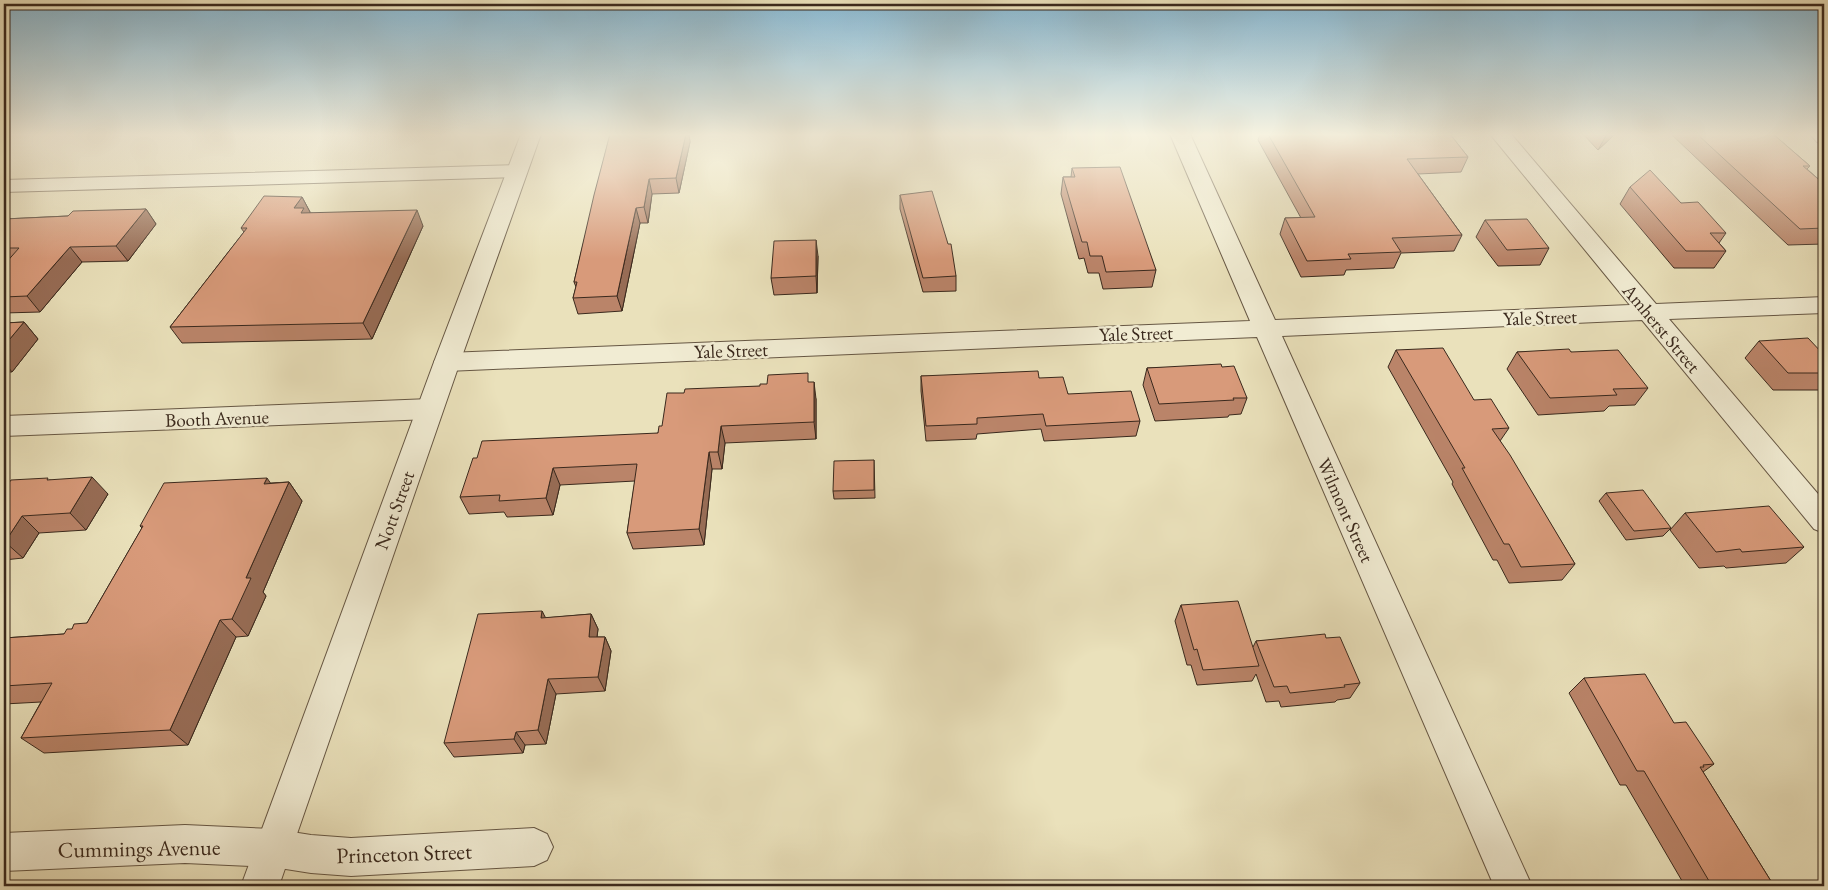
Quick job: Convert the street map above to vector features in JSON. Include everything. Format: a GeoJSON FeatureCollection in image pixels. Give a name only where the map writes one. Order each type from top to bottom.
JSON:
{"type":"FeatureCollection","features":[{"type":"Feature","properties":{"kind":"street"},"geometry":{"type":"LineString","coordinates":[[4,186],[362,176]]}},
{"type":"Feature","properties":{"kind":"street","name":"Nott Street"},"geometry":{"type":"LineString","coordinates":[[260,886],[515,176]]}},
{"type":"Feature","properties":{"kind":"street","name":"Wilmont Street"},"geometry":{"type":"LineString","coordinates":[[1198,176],[1513,886]]}},
{"type":"Feature","properties":{"kind":"street","name":"Amherst Street"},"geometry":{"type":"LineString","coordinates":[[1535,176],[1824,521]]}},
{"type":"Feature","properties":{"kind":"street","name":"Yale Street"},"geometry":{"type":"LineString","coordinates":[[447,362],[1824,305]]}},
{"type":"Feature","properties":{"kind":"street","name":"Booth Avenue"},"geometry":{"type":"LineString","coordinates":[[4,426],[430,409]]}},
{"type":"Feature","properties":{"kind":"street","name":"Cummings Avenue"},"geometry":{"type":"LineString","coordinates":[[4,852],[185,844],[273,848]]}},
{"type":"Feature","properties":{"kind":"street","name":"Princeton Street"},"geometry":{"type":"LineString","coordinates":[[273,848],[343,857],[534,846]]}},
{"type":"Feature","properties":{"kind":"building"},"geometry":{"type":"Polygon","coordinates":[[[599,176],[677,176],[676,178],[649,179],[644,207],[636,208],[617,296],[573,298],[577,282],[574,282],[599,176]]]}},
{"type":"Feature","properties":{"kind":"building"},"geometry":{"type":"Polygon","coordinates":[[[1075,176],[1123,176],[1156,270],[1106,272],[1102,256],[1090,256],[1087,242],[1082,242],[1063,177],[1075,177],[1075,176]]]}},
{"type":"Feature","properties":{"kind":"building"},"geometry":{"type":"Polygon","coordinates":[[[1292,176],[1419,176],[1462,235],[1392,238],[1401,252],[1348,254],[1351,259],[1307,261],[1285,218],[1315,217],[1292,176]]]}},
{"type":"Feature","properties":{"kind":"building"},"geometry":{"type":"Polygon","coordinates":[[[1643,176],[1655,176],[1681,203],[1698,202],[1726,233],[1710,233],[1726,251],[1686,251],[1630,187],[1643,176]]]}},
{"type":"Feature","properties":{"kind":"building"},"geometry":{"type":"Polygon","coordinates":[[[1742,176],[1814,176],[1824,184],[1824,228],[1800,229],[1742,176]]]}},
{"type":"Feature","properties":{"kind":"building"},"geometry":{"type":"Polygon","coordinates":[[[932,191],[948,244],[951,244],[956,276],[923,278],[900,195],[932,191]]]}},
{"type":"Feature","properties":{"kind":"building"},"geometry":{"type":"Polygon","coordinates":[[[264,196],[302,197],[294,208],[304,208],[301,213],[417,210],[363,323],[170,327],[247,228],[241,228],[264,196]]]}},
{"type":"Feature","properties":{"kind":"building"},"geometry":{"type":"Polygon","coordinates":[[[146,209],[116,246],[70,247],[27,296],[4,297],[4,265],[19,248],[4,248],[4,219],[68,216],[73,211],[146,209]]]}},
{"type":"Feature","properties":{"kind":"building"},"geometry":{"type":"Polygon","coordinates":[[[1527,219],[1549,248],[1507,250],[1485,220],[1527,219]]]}},
{"type":"Feature","properties":{"kind":"building"},"geometry":{"type":"Polygon","coordinates":[[[816,240],[816,276],[771,278],[774,241],[816,240]]]}},
{"type":"Feature","properties":{"kind":"building"},"geometry":{"type":"Polygon","coordinates":[[[24,322],[4,346],[4,323],[24,322]]]}},
{"type":"Feature","properties":{"kind":"building"},"geometry":{"type":"Polygon","coordinates":[[[1808,338],[1824,355],[1824,373],[1788,373],[1759,341],[1808,338]]]}},
{"type":"Feature","properties":{"kind":"building"},"geometry":{"type":"Polygon","coordinates":[[[1443,348],[1474,400],[1491,399],[1509,428],[1492,429],[1510,455],[1575,564],[1521,567],[1509,544],[1504,544],[1462,468],[1465,468],[1396,350],[1443,348]]]}},
{"type":"Feature","properties":{"kind":"building"},"geometry":{"type":"Polygon","coordinates":[[[1569,349],[1571,352],[1618,350],[1648,388],[1613,389],[1617,395],[1550,398],[1517,352],[1569,349]]]}},
{"type":"Feature","properties":{"kind":"building"},"geometry":{"type":"Polygon","coordinates":[[[1221,364],[1222,367],[1234,366],[1247,398],[1159,404],[1147,368],[1221,364]]]}},
{"type":"Feature","properties":{"kind":"building"},"geometry":{"type":"Polygon","coordinates":[[[1038,371],[1039,378],[1063,377],[1068,394],[1131,391],[1140,421],[1046,426],[1043,414],[977,418],[977,424],[926,426],[921,376],[1038,371]]]}},
{"type":"Feature","properties":{"kind":"building"},"geometry":{"type":"Polygon","coordinates":[[[808,373],[808,382],[814,382],[814,422],[721,426],[718,452],[709,452],[699,529],[627,533],[637,464],[553,468],[546,498],[499,501],[500,495],[460,497],[473,458],[477,458],[482,441],[658,433],[659,426],[662,426],[667,393],[684,393],[685,389],[760,386],[760,384],[767,384],[768,375],[808,373]]]}},
{"type":"Feature","properties":{"kind":"building"},"geometry":{"type":"Polygon","coordinates":[[[874,460],[874,490],[833,491],[834,461],[874,460]]]}},
{"type":"Feature","properties":{"kind":"building"},"geometry":{"type":"Polygon","coordinates":[[[92,477],[70,513],[22,516],[4,542],[4,490],[11,480],[92,477]]]}},
{"type":"Feature","properties":{"kind":"building"},"geometry":{"type":"Polygon","coordinates":[[[267,478],[264,484],[289,482],[246,578],[251,578],[232,619],[220,620],[170,730],[21,738],[52,683],[4,686],[4,638],[64,634],[67,629],[72,629],[74,624],[87,623],[143,526],[140,526],[164,483],[267,478]]]}},
{"type":"Feature","properties":{"kind":"building"},"geometry":{"type":"Polygon","coordinates":[[[1643,490],[1671,528],[1634,531],[1606,493],[1643,490]]]}},
{"type":"Feature","properties":{"kind":"building"},"geometry":{"type":"Polygon","coordinates":[[[1769,506],[1804,547],[1742,552],[1740,549],[1716,552],[1685,513],[1769,506]]]}},
{"type":"Feature","properties":{"kind":"building"},"geometry":{"type":"Polygon","coordinates":[[[1238,601],[1259,666],[1203,670],[1197,649],[1194,650],[1181,605],[1238,601]]]}},
{"type":"Feature","properties":{"kind":"building"},"geometry":{"type":"Polygon","coordinates":[[[542,611],[541,618],[591,614],[589,637],[605,637],[598,677],[548,679],[538,730],[516,732],[514,739],[444,743],[478,614],[542,611]]]}},
{"type":"Feature","properties":{"kind":"building"},"geometry":{"type":"Polygon","coordinates":[[[1325,634],[1326,638],[1340,637],[1360,683],[1344,685],[1345,687],[1290,693],[1287,686],[1274,687],[1256,641],[1325,634]]]}},
{"type":"Feature","properties":{"kind":"building"},"geometry":{"type":"Polygon","coordinates":[[[1645,674],[1674,723],[1686,722],[1714,764],[1700,767],[1774,886],[1712,886],[1644,771],[1637,771],[1584,678],[1645,674]]]}}]}
